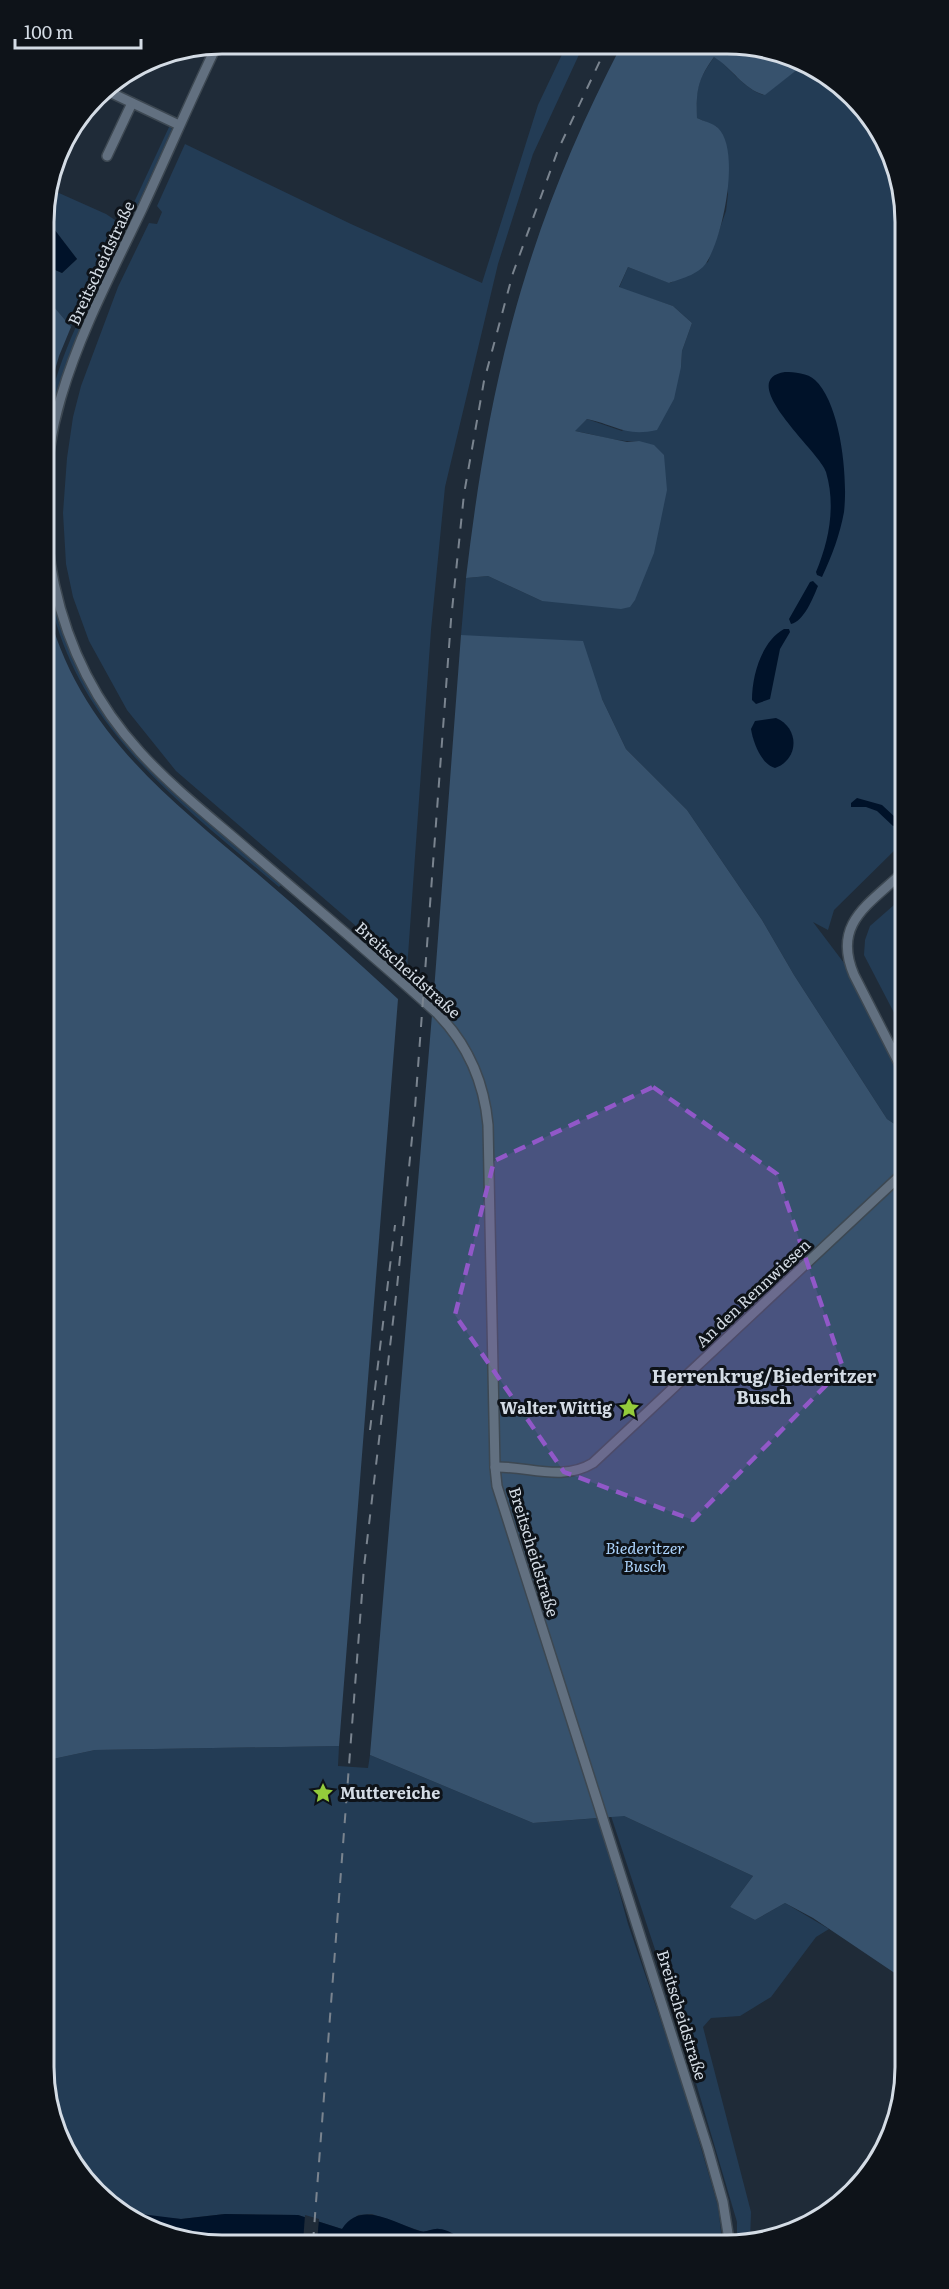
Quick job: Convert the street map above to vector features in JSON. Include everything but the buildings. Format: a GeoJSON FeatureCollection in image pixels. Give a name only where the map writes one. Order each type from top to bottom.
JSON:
{"type":"FeatureCollection","features":[{"type":"Feature","properties":{"kind":"street","name":"Breitscheidstraße"},"geometry":{"type":"LineString","coordinates":[[54,425],[71,366],[90,320],[213,54]]}},
{"type":"Feature","properties":{"kind":"street"},"geometry":{"type":"LineString","coordinates":[[114,94],[180,125]]}},
{"type":"Feature","properties":{"kind":"street"},"geometry":{"type":"LineString","coordinates":[[108,156],[132,103]]}},
{"type":"Feature","properties":{"kind":"street","name":"Breitscheidstraße"},"geometry":{"type":"LineString","coordinates":[[54,579],[68,633],[90,682],[116,722],[138,750],[181,792],[438,1014],[459,1039],[472,1061],[483,1089],[489,1125],[495,1467],[503,1509],[605,1821],[708,2149],[723,2202],[728,2235]]}},
{"type":"Feature","properties":{"kind":"street"},"geometry":{"type":"LineString","coordinates":[[895,880],[857,916],[849,929],[846,947],[848,961],[854,975],[895,1055]]}},
{"type":"Feature","properties":{"kind":"street","name":"An den Rennwiesen"},"geometry":{"type":"LineString","coordinates":[[495,1467],[567,1473],[593,1463],[895,1181]]}},
{"type":"Feature","properties":{"kind":"highlighted area"},"geometry":{"type":"Polygon","coordinates":[[[653,1087],[777,1174],[843,1368],[693,1520],[564,1472],[455,1315],[494,1161],[653,1087]]]}},
{"type":"Feature","properties":{"kind":"shaded area"},"geometry":{"type":"Polygon","coordinates":[[[562,54],[579,54],[533,154],[498,264],[445,487],[431,630],[407,970],[176,771],[127,710],[89,641],[73,597],[66,564],[63,513],[73,417],[81,386],[118,287],[149,223],[157,224],[162,212],[157,206],[185,144],[351,224],[482,283],[538,105],[562,54]]]}},
{"type":"Feature","properties":{"kind":"shaded area"},"geometry":{"type":"Polygon","coordinates":[[[715,56],[745,84],[764,95],[797,70],[829,89],[846,103],[872,138],[882,158],[894,200],[895,850],[834,910],[828,930],[813,922],[844,963],[895,1064],[895,1124],[887,1119],[794,975],[762,920],[687,810],[626,749],[602,699],[461,635],[466,578],[488,576],[542,601],[639,441],[615,440],[574,431],[587,419],[622,431],[681,367],[682,351],[692,323],[673,306],[619,288],[628,267],[670,283],[708,262],[726,211],[728,194],[717,127],[697,118],[699,85],[704,72],[715,56]]]}},
{"type":"Feature","properties":{"kind":"shaded area"},"geometry":{"type":"Polygon","coordinates":[[[170,125],[172,129],[137,206],[130,211],[170,125]]]}},
{"type":"Feature","properties":{"kind":"shaded area"},"geometry":{"type":"Polygon","coordinates":[[[57,192],[106,214],[118,222],[71,327],[54,307],[54,269],[62,273],[77,259],[54,229],[57,192]]]}},
{"type":"Feature","properties":{"kind":"shaded area"},"geometry":{"type":"Polygon","coordinates":[[[54,229],[77,259],[62,273],[54,269],[54,229]]]}},
{"type":"Feature","properties":{"kind":"shaded area"},"geometry":{"type":"Polygon","coordinates":[[[120,233],[123,234],[76,342],[54,409],[54,386],[62,360],[120,233]]]}},
{"type":"Feature","properties":{"kind":"shaded area"},"geometry":{"type":"Polygon","coordinates":[[[785,372],[809,376],[824,391],[837,423],[841,442],[845,480],[844,512],[835,545],[822,577],[816,572],[830,523],[829,485],[821,463],[784,418],[774,402],[769,388],[772,378],[785,372]]]}},
{"type":"Feature","properties":{"kind":"shaded area"},"geometry":{"type":"Polygon","coordinates":[[[813,581],[818,586],[811,603],[804,614],[791,624],[789,619],[810,582],[813,581]]]}},
{"type":"Feature","properties":{"kind":"shaded area"},"geometry":{"type":"Polygon","coordinates":[[[54,597],[75,661],[99,704],[129,744],[162,780],[282,884],[279,887],[182,805],[124,744],[98,711],[77,674],[54,616],[54,597]]]}},
{"type":"Feature","properties":{"kind":"shaded area"},"geometry":{"type":"Polygon","coordinates":[[[784,629],[789,629],[790,632],[780,649],[770,699],[756,704],[752,700],[752,691],[759,660],[769,642],[784,629]]]}},
{"type":"Feature","properties":{"kind":"shaded area"},"geometry":{"type":"Polygon","coordinates":[[[776,718],[789,729],[794,744],[789,758],[775,768],[762,757],[751,729],[755,721],[776,718]]]}},
{"type":"Feature","properties":{"kind":"shaded area"},"geometry":{"type":"Polygon","coordinates":[[[857,798],[882,805],[895,817],[895,825],[877,811],[866,807],[851,807],[851,803],[857,798]]]}},
{"type":"Feature","properties":{"kind":"shaded area"},"geometry":{"type":"Polygon","coordinates":[[[895,904],[895,1015],[864,955],[865,940],[870,926],[895,904]]]}},
{"type":"Feature","properties":{"kind":"shaded area"},"geometry":{"type":"Polygon","coordinates":[[[339,1746],[338,1766],[368,1768],[370,1755],[533,1823],[599,1818],[628,1924],[682,2083],[718,2206],[721,2235],[450,2235],[436,2229],[423,2232],[372,2214],[358,2215],[342,2229],[298,2215],[225,2214],[181,2219],[145,2216],[129,2207],[96,2178],[82,2160],[63,2121],[55,2089],[54,1759],[95,1750],[339,1746]]]}},
{"type":"Feature","properties":{"kind":"shaded area"},"geometry":{"type":"Polygon","coordinates":[[[611,1816],[624,1816],[753,1876],[730,1907],[755,1920],[785,1903],[829,1929],[816,1937],[771,1997],[740,2016],[711,2018],[703,2027],[751,2212],[750,2234],[737,2235],[737,2222],[670,1995],[611,1816]]]}},
{"type":"Feature","properties":{"kind":"shaded area"},"geometry":{"type":"Polygon","coordinates":[[[141,2214],[181,2219],[225,2214],[298,2215],[342,2229],[350,2220],[368,2215],[389,2219],[420,2231],[445,2230],[456,2235],[211,2235],[168,2226],[141,2214]]]}},
{"type":"Feature","properties":{"kind":"green space"},"geometry":{"type":"Polygon","coordinates":[[[617,54],[738,54],[760,57],[797,70],[765,95],[744,84],[714,57],[701,79],[697,118],[718,128],[725,139],[728,154],[727,193],[714,248],[705,265],[686,277],[669,283],[628,267],[619,287],[673,306],[692,323],[682,351],[674,399],[657,430],[628,431],[587,419],[575,431],[654,445],[664,455],[667,490],[654,553],[635,600],[630,607],[621,609],[542,601],[488,576],[466,578],[489,425],[515,311],[535,245],[594,101],[617,54]]]}},
{"type":"Feature","properties":{"kind":"green space"},"geometry":{"type":"Polygon","coordinates":[[[54,307],[71,327],[54,373],[54,307]]]}},
{"type":"Feature","properties":{"kind":"green space"},"geometry":{"type":"Polygon","coordinates":[[[54,629],[59,645],[78,685],[101,722],[128,755],[190,816],[294,905],[398,999],[339,1746],[95,1750],[54,1759],[54,629]]]}},
{"type":"Feature","properties":{"kind":"green space","name":"Biederitzer Busch"},"geometry":{"type":"Polygon","coordinates":[[[461,635],[583,641],[602,699],[626,749],[687,810],[762,920],[794,975],[887,1119],[895,1124],[895,1973],[813,1918],[785,1903],[755,1920],[730,1907],[753,1876],[624,1816],[533,1823],[370,1755],[434,991],[461,635]]]}},
{"type":"Feature","properties":{"kind":"pier"},"geometry":{"type":"Polygon","coordinates":[[[305,2215],[319,2219],[318,2235],[304,2235],[305,2215]]]}},
{"type":"Feature","properties":{"kind":"railway"},"geometry":{"type":"LineString","coordinates":[[314,2235],[364,1567],[397,1287],[415,1108],[451,620],[464,494],[484,381],[513,273],[558,150],[603,54]]}},
{"type":"Feature","properties":{"kind":"railway"},"geometry":{"type":"LineString","coordinates":[[370,1430],[395,1225]]}},
{"type":"Feature","properties":{"kind":"place","name":"Walter Wittig"},"geometry":{"type":"Point","coordinates":[629,1408]}},
{"type":"Feature","properties":{"kind":"place","name":"Muttereiche"},"geometry":{"type":"Point","coordinates":[323,1793]}},
{"type":"Feature","properties":{"kind":"district","name":"Herrenkrug/Biederitzer Busch"},"geometry":{"type":"Point","coordinates":[764,1387]}}]}
